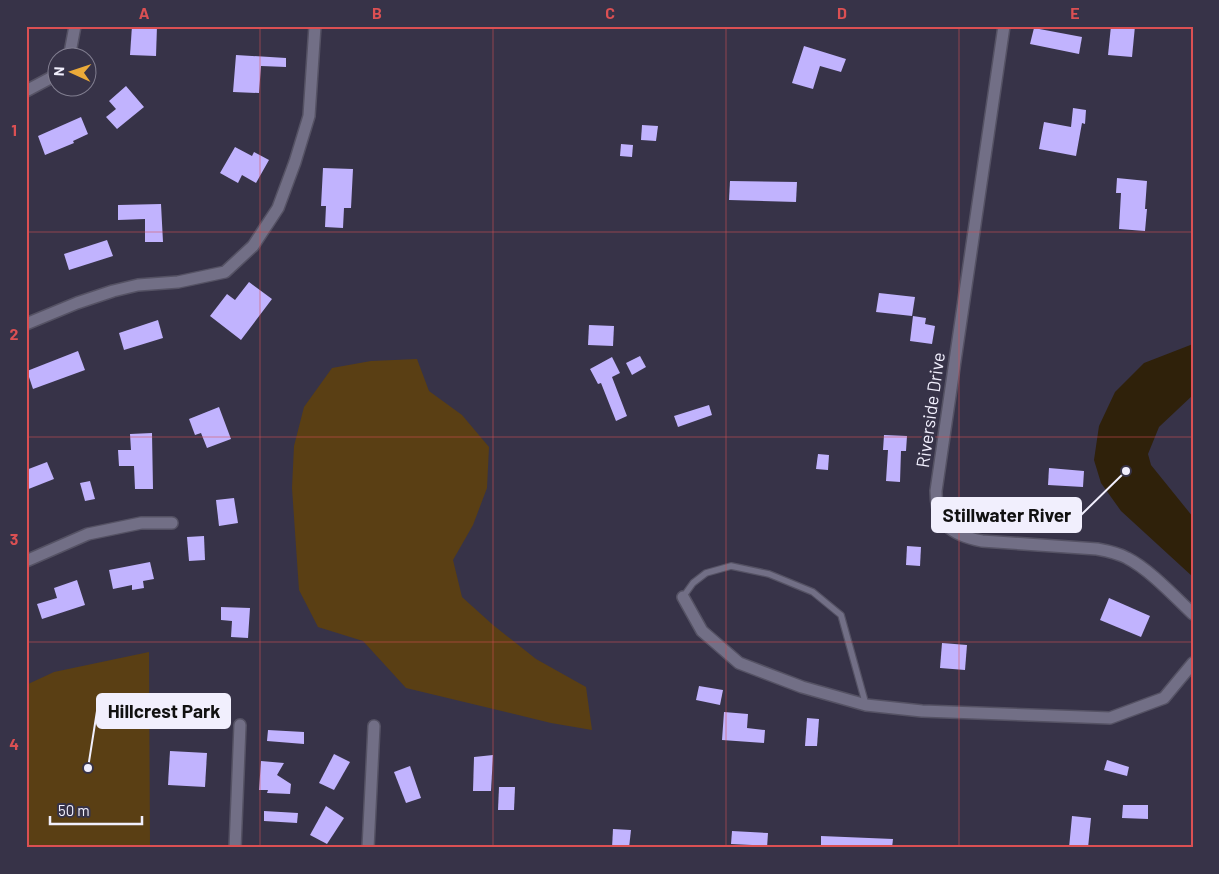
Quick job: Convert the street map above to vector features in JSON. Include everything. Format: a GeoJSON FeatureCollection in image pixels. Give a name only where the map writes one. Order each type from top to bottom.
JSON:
{"type":"FeatureCollection","features":[{"type":"Feature","properties":{"kind":"street"},"geometry":{"type":"LineString","coordinates":[[72,48],[76,26]]}},
{"type":"Feature","properties":{"kind":"street"},"geometry":{"type":"LineString","coordinates":[[26,324],[76,303],[113,291],[138,285],[178,282],[225,272],[253,246],[278,208],[296,162],[309,116],[315,26]]}},
{"type":"Feature","properties":{"kind":"street","name":"Riverside Drive"},"geometry":{"type":"LineString","coordinates":[[1004,26],[936,491],[936,504],[939,516],[946,526],[956,534],[968,539],[998,543],[1097,548],[1113,552],[1128,558],[1141,567],[1193,614]]}},
{"type":"Feature","properties":{"kind":"street"},"geometry":{"type":"LineString","coordinates":[[26,91],[48,79]]}},
{"type":"Feature","properties":{"kind":"street"},"geometry":{"type":"LineString","coordinates":[[26,561],[88,534],[141,524],[172,523]]}},
{"type":"Feature","properties":{"kind":"street"},"geometry":{"type":"LineString","coordinates":[[682,597],[702,631],[739,663],[802,688],[866,705],[922,711],[1110,718],[1164,698],[1193,663]]}},
{"type":"Feature","properties":{"kind":"street"},"geometry":{"type":"LineString","coordinates":[[235,848],[240,725]]}},
{"type":"Feature","properties":{"kind":"street"},"geometry":{"type":"LineString","coordinates":[[368,848],[374,726]]}},
{"type":"Feature","properties":{"kind":"lane"},"geometry":{"type":"LineString","coordinates":[[682,597],[693,583],[706,573],[731,566],[769,574],[813,592],[841,615],[866,705]]}},
{"type":"Feature","properties":{"kind":"shaded area"},"geometry":{"type":"Polygon","coordinates":[[[1193,344],[1193,395],[1159,427],[1148,454],[1151,465],[1193,517],[1193,577],[1121,511],[1101,483],[1094,460],[1099,426],[1115,392],[1144,363],[1193,344]]]}},
{"type":"Feature","properties":{"kind":"shaded area"},"geometry":{"type":"Polygon","coordinates":[[[417,359],[429,391],[462,415],[489,447],[487,488],[473,525],[453,560],[462,597],[493,625],[536,659],[586,687],[592,730],[551,723],[406,688],[363,641],[318,627],[299,590],[292,488],[294,446],[304,407],[332,368],[371,361],[417,359]]]}},
{"type":"Feature","properties":{"kind":"shaded area"},"geometry":{"type":"Polygon","coordinates":[[[149,652],[150,848],[26,848],[26,685],[54,672],[149,652]]]}},
{"type":"Feature","properties":{"kind":"building"},"geometry":{"type":"Polygon","coordinates":[[[132,26],[157,26],[156,56],[130,55],[132,26]]]}},
{"type":"Feature","properties":{"kind":"building"},"geometry":{"type":"Polygon","coordinates":[[[1111,26],[1135,26],[1132,57],[1108,55],[1111,26]]]}},
{"type":"Feature","properties":{"kind":"building"},"geometry":{"type":"Polygon","coordinates":[[[1034,28],[1082,37],[1079,54],[1030,44],[1034,28]]]}},
{"type":"Feature","properties":{"kind":"building"},"geometry":{"type":"Polygon","coordinates":[[[804,46],[846,59],[841,72],[820,66],[813,89],[792,83],[804,46]]]}},
{"type":"Feature","properties":{"kind":"building"},"geometry":{"type":"Polygon","coordinates":[[[236,55],[286,58],[286,67],[261,66],[259,93],[233,92],[236,55]]]}},
{"type":"Feature","properties":{"kind":"building"},"geometry":{"type":"Polygon","coordinates":[[[126,86],[144,107],[117,129],[106,117],[116,109],[109,101],[126,86]]]}},
{"type":"Feature","properties":{"kind":"building"},"geometry":{"type":"Polygon","coordinates":[[[1073,108],[1086,110],[1085,124],[1082,123],[1076,156],[1039,149],[1044,122],[1071,127],[1073,108]]]}},
{"type":"Feature","properties":{"kind":"building"},"geometry":{"type":"Polygon","coordinates":[[[81,117],[88,134],[73,141],[74,143],[45,155],[38,136],[81,117]]]}},
{"type":"Feature","properties":{"kind":"building"},"geometry":{"type":"Polygon","coordinates":[[[642,125],[658,126],[656,141],[641,140],[642,125]]]}},
{"type":"Feature","properties":{"kind":"building"},"geometry":{"type":"Polygon","coordinates":[[[621,144],[633,145],[632,157],[620,156],[621,144]]]}},
{"type":"Feature","properties":{"kind":"building"},"geometry":{"type":"Polygon","coordinates":[[[235,147],[252,156],[254,152],[269,160],[256,183],[242,175],[238,183],[220,173],[235,147]]]}},
{"type":"Feature","properties":{"kind":"building"},"geometry":{"type":"Polygon","coordinates":[[[323,168],[353,169],[351,208],[344,208],[343,228],[325,227],[326,206],[321,206],[323,168]]]}},
{"type":"Feature","properties":{"kind":"building"},"geometry":{"type":"Polygon","coordinates":[[[1117,178],[1147,181],[1145,231],[1119,229],[1121,193],[1116,193],[1117,178]]]}},
{"type":"Feature","properties":{"kind":"building"},"geometry":{"type":"Polygon","coordinates":[[[730,181],[797,182],[796,202],[729,200],[730,181]]]}},
{"type":"Feature","properties":{"kind":"building"},"geometry":{"type":"Polygon","coordinates":[[[161,204],[163,242],[145,242],[145,219],[118,220],[118,205],[161,204]]]}},
{"type":"Feature","properties":{"kind":"building"},"geometry":{"type":"Polygon","coordinates":[[[107,240],[113,256],[69,270],[64,254],[107,240]]]}},
{"type":"Feature","properties":{"kind":"building"},"geometry":{"type":"Polygon","coordinates":[[[249,282],[272,299],[241,340],[210,316],[227,294],[235,300],[249,282]]]}},
{"type":"Feature","properties":{"kind":"building"},"geometry":{"type":"Polygon","coordinates":[[[879,293],[915,297],[912,316],[876,312],[879,293]]]}},
{"type":"Feature","properties":{"kind":"building"},"geometry":{"type":"Polygon","coordinates":[[[913,316],[926,318],[925,324],[935,326],[932,344],[910,341],[913,316]]]}},
{"type":"Feature","properties":{"kind":"building"},"geometry":{"type":"Polygon","coordinates":[[[158,320],[163,338],[124,350],[119,333],[158,320]]]}},
{"type":"Feature","properties":{"kind":"building"},"geometry":{"type":"Polygon","coordinates":[[[589,325],[614,326],[613,346],[588,345],[589,325]]]}},
{"type":"Feature","properties":{"kind":"building"},"geometry":{"type":"Polygon","coordinates":[[[78,351],[85,370],[33,389],[27,371],[78,351]]]}},
{"type":"Feature","properties":{"kind":"building"},"geometry":{"type":"Polygon","coordinates":[[[640,356],[646,367],[632,375],[626,363],[640,356]]]}},
{"type":"Feature","properties":{"kind":"building"},"geometry":{"type":"Polygon","coordinates":[[[612,357],[620,373],[612,377],[627,416],[616,421],[601,383],[598,384],[590,369],[612,357]]]}},
{"type":"Feature","properties":{"kind":"building"},"geometry":{"type":"Polygon","coordinates":[[[709,405],[712,415],[678,427],[674,416],[709,405]]]}},
{"type":"Feature","properties":{"kind":"building"},"geometry":{"type":"Polygon","coordinates":[[[219,407],[231,439],[207,448],[201,433],[195,435],[189,419],[219,407]]]}},
{"type":"Feature","properties":{"kind":"building"},"geometry":{"type":"Polygon","coordinates":[[[152,433],[153,489],[135,489],[134,466],[119,466],[118,450],[131,450],[130,434],[152,433]]]}},
{"type":"Feature","properties":{"kind":"building"},"geometry":{"type":"Polygon","coordinates":[[[884,435],[907,436],[906,451],[901,451],[900,482],[886,481],[888,450],[883,450],[884,435]]]}},
{"type":"Feature","properties":{"kind":"building"},"geometry":{"type":"Polygon","coordinates":[[[818,454],[829,455],[828,470],[816,469],[818,454]]]}},
{"type":"Feature","properties":{"kind":"building"},"geometry":{"type":"Polygon","coordinates":[[[47,462],[54,479],[26,490],[26,470],[47,462]]]}},
{"type":"Feature","properties":{"kind":"building"},"geometry":{"type":"Polygon","coordinates":[[[1049,468],[1084,471],[1083,487],[1048,485],[1049,468]]]}},
{"type":"Feature","properties":{"kind":"building"},"geometry":{"type":"Polygon","coordinates":[[[90,481],[95,499],[85,501],[80,483],[90,481]]]}},
{"type":"Feature","properties":{"kind":"building"},"geometry":{"type":"Polygon","coordinates":[[[234,498],[238,523],[219,526],[216,500],[234,498]]]}},
{"type":"Feature","properties":{"kind":"building"},"geometry":{"type":"Polygon","coordinates":[[[204,536],[205,560],[189,561],[187,537],[204,536]]]}},
{"type":"Feature","properties":{"kind":"building"},"geometry":{"type":"Polygon","coordinates":[[[907,546],[921,547],[920,566],[906,565],[907,546]]]}},
{"type":"Feature","properties":{"kind":"building"},"geometry":{"type":"Polygon","coordinates":[[[150,562],[154,579],[143,581],[144,588],[132,590],[132,585],[113,589],[109,570],[150,562]]]}},
{"type":"Feature","properties":{"kind":"building"},"geometry":{"type":"Polygon","coordinates":[[[77,580],[85,605],[42,619],[37,604],[57,598],[54,588],[77,580]]]}},
{"type":"Feature","properties":{"kind":"building"},"geometry":{"type":"Polygon","coordinates":[[[1109,598],[1150,616],[1141,637],[1100,620],[1109,598]]]}},
{"type":"Feature","properties":{"kind":"building"},"geometry":{"type":"Polygon","coordinates":[[[221,607],[250,608],[248,638],[231,637],[232,621],[221,620],[221,607]]]}},
{"type":"Feature","properties":{"kind":"building"},"geometry":{"type":"Polygon","coordinates":[[[942,643],[967,645],[965,670],[940,668],[942,643]]]}},
{"type":"Feature","properties":{"kind":"building"},"geometry":{"type":"Polygon","coordinates":[[[699,686],[723,690],[720,705],[696,700],[699,686]]]}},
{"type":"Feature","properties":{"kind":"building"},"geometry":{"type":"Polygon","coordinates":[[[724,712],[748,714],[747,728],[765,730],[764,743],[722,740],[724,712]]]}},
{"type":"Feature","properties":{"kind":"building"},"geometry":{"type":"Polygon","coordinates":[[[807,718],[819,719],[817,746],[805,746],[807,718]]]}},
{"type":"Feature","properties":{"kind":"building"},"geometry":{"type":"Polygon","coordinates":[[[268,730],[304,732],[304,744],[267,741],[268,730]]]}},
{"type":"Feature","properties":{"kind":"building"},"geometry":{"type":"Polygon","coordinates":[[[170,751],[207,753],[205,787],[168,785],[170,751]]]}},
{"type":"Feature","properties":{"kind":"building"},"geometry":{"type":"Polygon","coordinates":[[[334,754],[350,762],[334,790],[319,783],[334,754]]]}},
{"type":"Feature","properties":{"kind":"building"},"geometry":{"type":"Polygon","coordinates":[[[493,755],[491,791],[473,791],[474,757],[493,755]]]}},
{"type":"Feature","properties":{"kind":"building"},"geometry":{"type":"Polygon","coordinates":[[[1107,760],[1129,767],[1127,776],[1104,770],[1107,760]]]}},
{"type":"Feature","properties":{"kind":"building"},"geometry":{"type":"Polygon","coordinates":[[[261,761],[284,763],[277,775],[291,784],[290,794],[267,793],[268,790],[259,790],[261,761]]]}},
{"type":"Feature","properties":{"kind":"building"},"geometry":{"type":"Polygon","coordinates":[[[410,766],[421,798],[406,803],[394,772],[410,766]]]}},
{"type":"Feature","properties":{"kind":"building"},"geometry":{"type":"Polygon","coordinates":[[[499,787],[515,787],[514,810],[498,810],[499,787]]]}},
{"type":"Feature","properties":{"kind":"building"},"geometry":{"type":"Polygon","coordinates":[[[1123,805],[1148,805],[1148,819],[1122,818],[1123,805]]]}},
{"type":"Feature","properties":{"kind":"building"},"geometry":{"type":"Polygon","coordinates":[[[326,806],[344,818],[327,844],[310,835],[326,806]]]}},
{"type":"Feature","properties":{"kind":"building"},"geometry":{"type":"Polygon","coordinates":[[[264,811],[298,813],[297,823],[264,821],[264,811]]]}},
{"type":"Feature","properties":{"kind":"building"},"geometry":{"type":"Polygon","coordinates":[[[1072,816],[1091,818],[1088,848],[1069,848],[1072,816]]]}},
{"type":"Feature","properties":{"kind":"building"},"geometry":{"type":"Polygon","coordinates":[[[613,829],[631,830],[629,848],[612,848],[613,829]]]}},
{"type":"Feature","properties":{"kind":"building"},"geometry":{"type":"Polygon","coordinates":[[[732,831],[768,833],[767,848],[752,848],[752,845],[731,844],[732,831]]]}},
{"type":"Feature","properties":{"kind":"building"},"geometry":{"type":"Polygon","coordinates":[[[821,836],[893,839],[892,848],[821,848],[821,836]]]}},
{"type":"Feature","properties":{"kind":"place","name":"Stillwater River"},"geometry":{"type":"Point","coordinates":[1126,471]}},
{"type":"Feature","properties":{"kind":"place","name":"Hillcrest Park"},"geometry":{"type":"Point","coordinates":[88,768]}}]}
